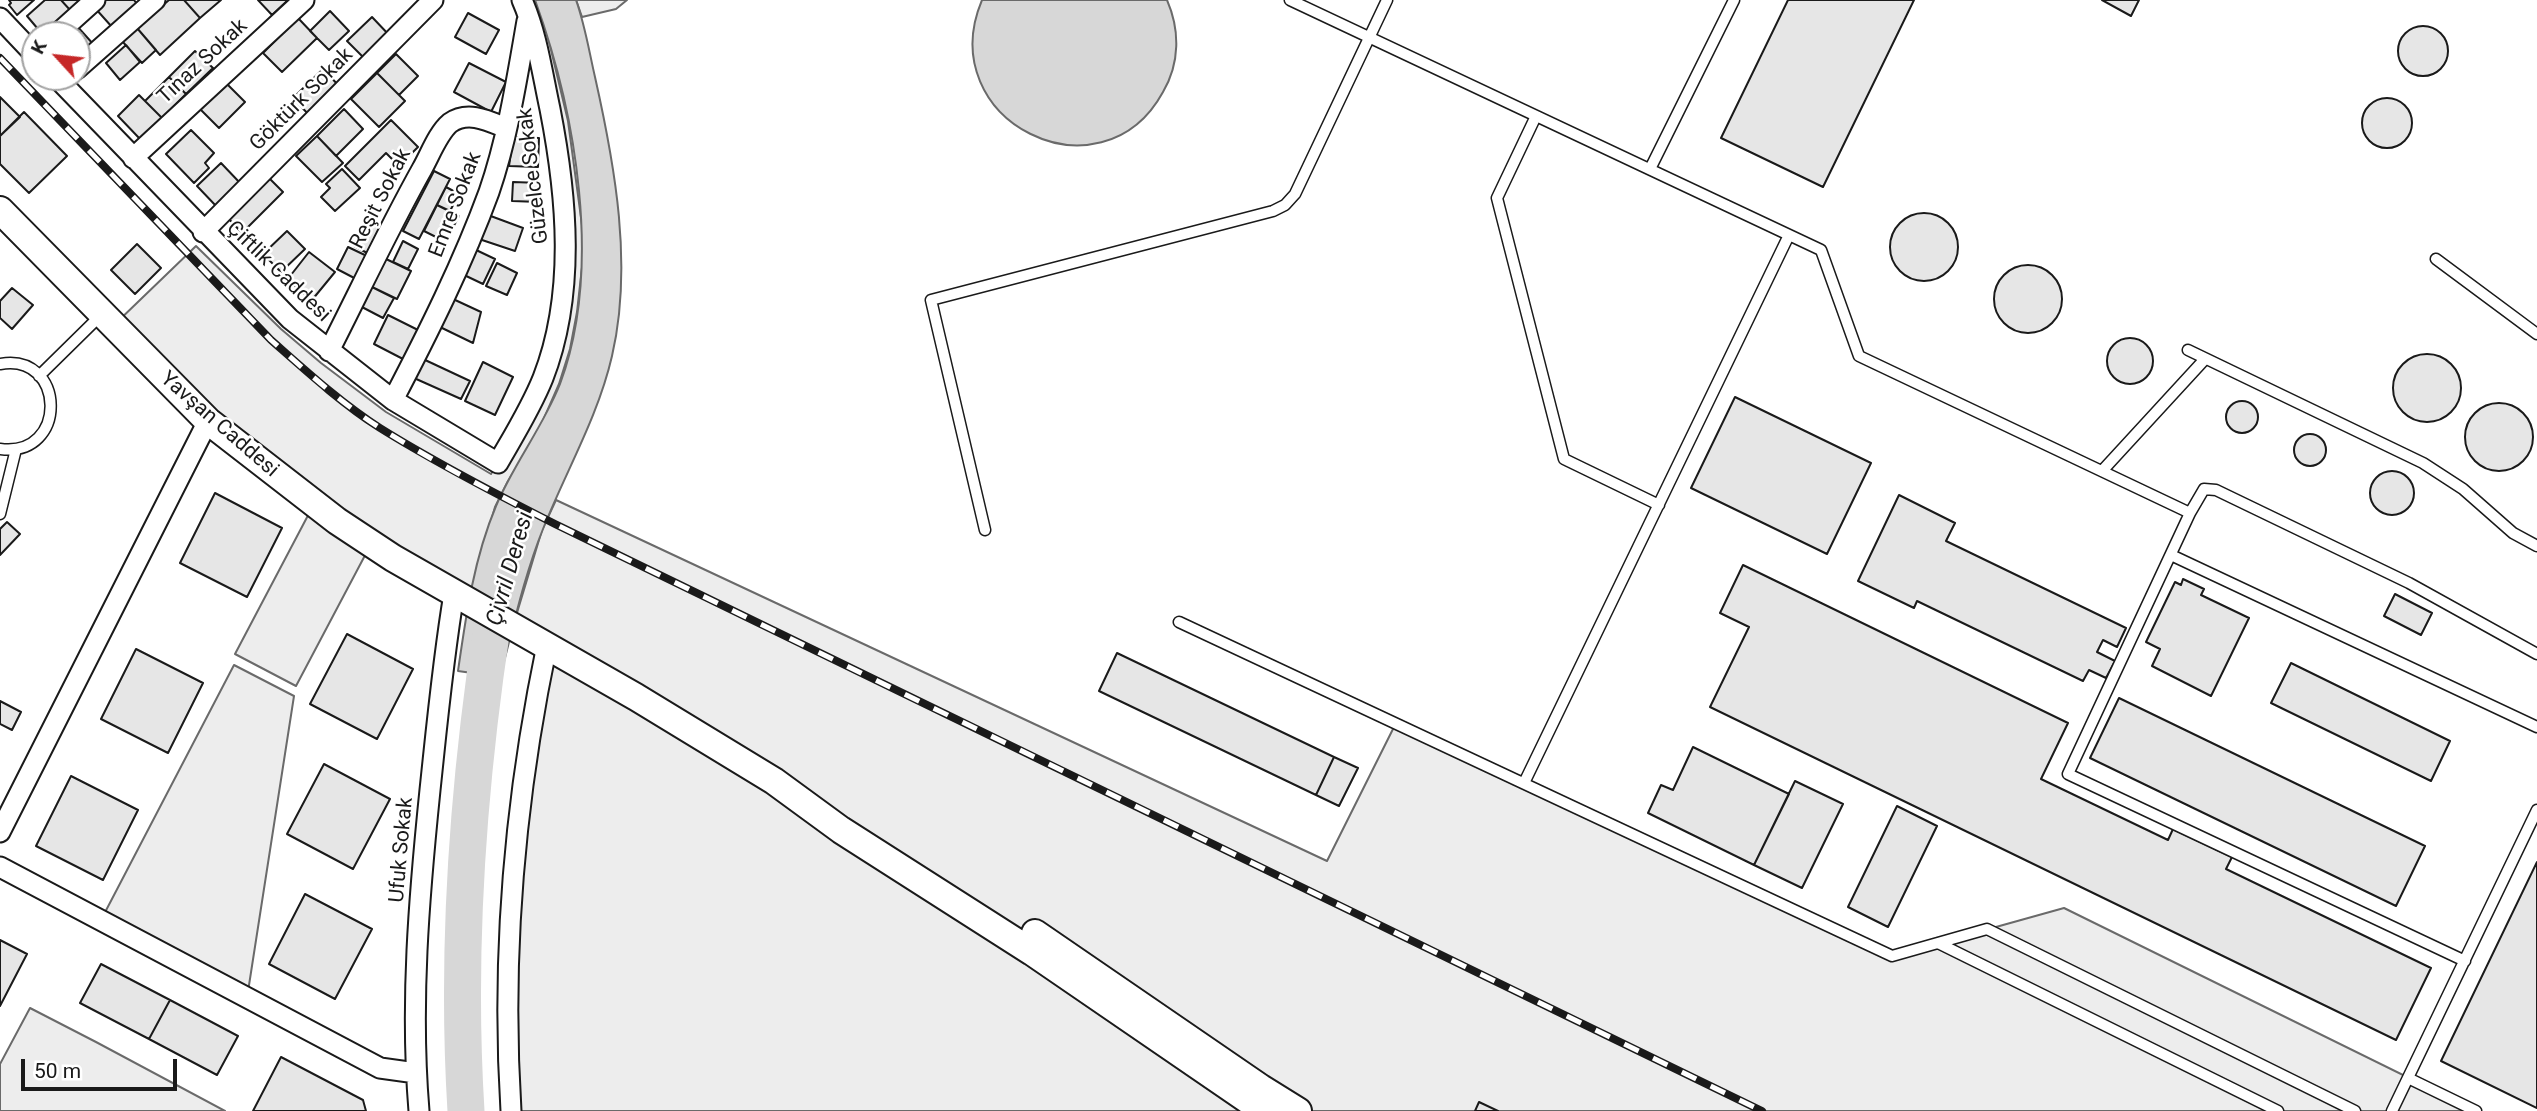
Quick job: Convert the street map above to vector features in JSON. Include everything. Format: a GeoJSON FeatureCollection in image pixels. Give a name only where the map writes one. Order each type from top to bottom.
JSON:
{"type":"FeatureCollection","features":[{"type":"Feature","properties":{"kind":"street"},"geometry":{"type":"LineString","coordinates":[[72,21],[96,0]]}},
{"type":"Feature","properties":{"kind":"street"},"geometry":{"type":"LineString","coordinates":[[91,57],[155,0]]}},
{"type":"Feature","properties":{"kind":"street","name":"Tınaz Sokak"},"geometry":{"type":"LineString","coordinates":[[133,158],[304,0]]}},
{"type":"Feature","properties":{"kind":"street","name":"Göktürk Sokak"},"geometry":{"type":"LineString","coordinates":[[203,232],[433,0]]}},
{"type":"Feature","properties":{"kind":"street","name":"Emre Sokak"},"geometry":{"type":"LineString","coordinates":[[393,400],[418,352],[489,191],[506,128],[525,7]]}},
{"type":"Feature","properties":{"kind":"street","name":"Güzelce Sokak"},"geometry":{"type":"LineString","coordinates":[[498,463],[543,377],[560,305],[566,249],[558,150],[525,7]]}},
{"type":"Feature","properties":{"kind":"street"},"geometry":{"type":"LineString","coordinates":[[0,18],[21,40]]}},
{"type":"Feature","properties":{"kind":"street","name":"Çiftlik Caddesi"},"geometry":{"type":"LineString","coordinates":[[73,91],[203,232],[290,319],[393,400],[498,463]]}},
{"type":"Feature","properties":{"kind":"street","name":"Reşit Sokak"},"geometry":{"type":"LineString","coordinates":[[329,351],[406,197],[450,123],[473,117],[506,128]]}},
{"type":"Feature","properties":{"kind":"street","name":"Yavşan Caddesi"},"geometry":{"type":"LineString","coordinates":[[4,222],[208,421],[337,521],[393,558],[774,780]]}},
{"type":"Feature","properties":{"kind":"street"},"geometry":{"type":"LineString","coordinates":[[0,832],[208,421]]}},
{"type":"Feature","properties":{"kind":"street","name":"Ufuk Sokak"},"geometry":{"type":"LineString","coordinates":[[419,1111],[415,979],[421,876],[443,667],[461,598]]}},
{"type":"Feature","properties":{"kind":"street"},"geometry":{"type":"LineString","coordinates":[[511,1111],[507,980],[512,882],[532,715],[536,639]]}},
{"type":"Feature","properties":{"kind":"street"},"geometry":{"type":"LineString","coordinates":[[774,780],[841,830],[1032,952],[1265,1111]]}},
{"type":"Feature","properties":{"kind":"street"},"geometry":{"type":"LineString","coordinates":[[774,780],[849,818],[1042,937],[1298,1111]]}},
{"type":"Feature","properties":{"kind":"street"},"geometry":{"type":"LineString","coordinates":[[0,867],[380,1068],[416,1073]]}},
{"type":"Feature","properties":{"kind":"lane"},"geometry":{"type":"LineString","coordinates":[[1290,0],[1821,250],[1858,356],[2190,513]]}},
{"type":"Feature","properties":{"kind":"lane"},"geometry":{"type":"LineString","coordinates":[[985,530],[931,300],[1273,211],[1285,205],[1295,194],[1387,0]]}},
{"type":"Feature","properties":{"kind":"lane"},"geometry":{"type":"LineString","coordinates":[[1650,170],[1734,0]]}},
{"type":"Feature","properties":{"kind":"lane"},"geometry":{"type":"LineString","coordinates":[[1536,116],[1497,198],[1564,459],[1659,505]]}},
{"type":"Feature","properties":{"kind":"lane"},"geometry":{"type":"LineString","coordinates":[[1524,783],[1790,235]]}},
{"type":"Feature","properties":{"kind":"lane"},"geometry":{"type":"LineString","coordinates":[[2436,259],[2537,334]]}},
{"type":"Feature","properties":{"kind":"lane"},"geometry":{"type":"LineString","coordinates":[[39,376],[101,314]]}},
{"type":"Feature","properties":{"kind":"lane"},"geometry":{"type":"LineString","coordinates":[[2188,351],[2423,464],[2463,489],[2513,533],[2537,546]]}},
{"type":"Feature","properties":{"kind":"lane"},"geometry":{"type":"LineString","coordinates":[[2102,471],[2205,359]]}},
{"type":"Feature","properties":{"kind":"lane"},"geometry":{"type":"LineString","coordinates":[[0,364],[23,365],[39,376],[49,391],[51,400],[50,419],[41,436],[26,446],[0,449]]}},
{"type":"Feature","properties":{"kind":"lane"},"geometry":{"type":"LineString","coordinates":[[0,513],[16,449]]}},
{"type":"Feature","properties":{"kind":"lane"},"geometry":{"type":"LineString","coordinates":[[2465,961],[2068,774],[2190,513],[2204,489],[2216,490],[2409,583],[2537,654]]}},
{"type":"Feature","properties":{"kind":"lane"},"geometry":{"type":"LineString","coordinates":[[2171,555],[2537,727]]}},
{"type":"Feature","properties":{"kind":"lane"},"geometry":{"type":"LineString","coordinates":[[1179,622],[1892,956],[1987,929],[2355,1111]]}},
{"type":"Feature","properties":{"kind":"lane"},"geometry":{"type":"LineString","coordinates":[[2392,1111],[2537,810]]}},
{"type":"Feature","properties":{"kind":"lane"},"geometry":{"type":"LineString","coordinates":[[1938,943],[2278,1111]]}},
{"type":"Feature","properties":{"kind":"lane"},"geometry":{"type":"LineString","coordinates":[[2408,1078],[2476,1111]]}},
{"type":"Feature","properties":{"kind":"shaded area"},"geometry":{"type":"Polygon","coordinates":[[[522,0],[535,0],[547,33],[568,121],[582,225],[582,267],[577,312],[570,349],[559,384],[538,432],[495,507],[468,602],[371,544],[296,686],[235,654],[314,504],[113,326],[196,246],[281,329],[321,363],[386,412],[491,474],[523,419],[543,377],[566,249],[522,0]]]}},
{"type":"Feature","properties":{"kind":"shaded area"},"geometry":{"type":"Polygon","coordinates":[[[576,0],[627,0],[616,9],[582,17],[576,0]]]}},
{"type":"Feature","properties":{"kind":"shaded area"},"geometry":{"type":"Polygon","coordinates":[[[556,500],[1327,861],[1396,723],[1892,956],[2064,908],[2476,1111],[511,1111],[507,980],[547,645],[513,626],[542,530],[556,500]]]}},
{"type":"Feature","properties":{"kind":"shaded area"},"geometry":{"type":"Polygon","coordinates":[[[234,665],[294,696],[247,998],[101,920],[234,665]]]}},
{"type":"Feature","properties":{"kind":"shaded area"},"geometry":{"type":"Polygon","coordinates":[[[30,1008],[225,1111],[0,1111],[0,1064],[30,1008]]]}},
{"type":"Feature","properties":{"kind":"water"},"geometry":{"type":"Polygon","coordinates":[[[535,0],[576,0],[579,9],[615,181],[621,287],[618,322],[606,379],[536,547],[500,677],[458,671],[472,587],[496,506],[560,384],[573,339],[580,291],[582,241],[572,141],[550,44],[535,0]]]}},
{"type":"Feature","properties":{"kind":"water"},"geometry":{"type":"Polygon","coordinates":[[[982,0],[1167,0],[1176,35],[1175,58],[1169,81],[1135,125],[1101,142],[1065,144],[1030,134],[1001,112],[980,81],[973,43],[982,0]]]}},
{"type":"Feature","properties":{"kind":"building"},"geometry":{"type":"Polygon","coordinates":[[[9,0],[34,0],[17,15],[9,5],[9,0]]]}},
{"type":"Feature","properties":{"kind":"building"},"geometry":{"type":"Polygon","coordinates":[[[45,0],[61,0],[70,10],[58,21],[31,21],[27,16],[45,0]]]}},
{"type":"Feature","properties":{"kind":"building"},"geometry":{"type":"Polygon","coordinates":[[[61,0],[82,0],[70,10],[61,0]]]}},
{"type":"Feature","properties":{"kind":"building"},"geometry":{"type":"Polygon","coordinates":[[[104,0],[134,0],[137,4],[112,27],[95,8],[104,0]]]}},
{"type":"Feature","properties":{"kind":"building"},"geometry":{"type":"Polygon","coordinates":[[[169,0],[184,0],[200,18],[160,55],[137,28],[169,0]]]}},
{"type":"Feature","properties":{"kind":"building"},"geometry":{"type":"Polygon","coordinates":[[[184,0],[221,0],[200,18],[184,0]]]}},
{"type":"Feature","properties":{"kind":"building"},"geometry":{"type":"Polygon","coordinates":[[[258,0],[288,0],[272,15],[258,0]]]}},
{"type":"Feature","properties":{"kind":"building"},"geometry":{"type":"Polygon","coordinates":[[[1788,0],[1914,0],[1823,187],[1721,138],[1788,0]]]}},
{"type":"Feature","properties":{"kind":"building"},"geometry":{"type":"Polygon","coordinates":[[[2102,0],[2139,0],[2131,16],[2102,0]]]}},
{"type":"Feature","properties":{"kind":"building"},"geometry":{"type":"Polygon","coordinates":[[[330,11],[349,31],[329,50],[310,31],[330,11]]]}},
{"type":"Feature","properties":{"kind":"building"},"geometry":{"type":"Polygon","coordinates":[[[468,13],[499,30],[486,54],[455,37],[468,13]]]}},
{"type":"Feature","properties":{"kind":"building"},"geometry":{"type":"Polygon","coordinates":[[[372,17],[390,36],[366,60],[347,41],[372,17]]]}},
{"type":"Feature","properties":{"kind":"building"},"geometry":{"type":"Polygon","coordinates":[[[298,18],[317,38],[282,72],[263,53],[298,18]]]}},
{"type":"Feature","properties":{"kind":"building"},"geometry":{"type":"Polygon","coordinates":[[[2413,27],[2433,27],[2447,41],[2447,61],[2433,75],[2413,75],[2399,61],[2399,41],[2413,27]]]}},
{"type":"Feature","properties":{"kind":"building"},"geometry":{"type":"Polygon","coordinates":[[[137,28],[156,50],[142,63],[122,41],[137,28]]]}},
{"type":"Feature","properties":{"kind":"building"},"geometry":{"type":"Polygon","coordinates":[[[126,45],[140,62],[120,80],[106,63],[126,45]]]}},
{"type":"Feature","properties":{"kind":"building"},"geometry":{"type":"Polygon","coordinates":[[[195,51],[213,68],[186,94],[169,77],[195,51]]]}},
{"type":"Feature","properties":{"kind":"building"},"geometry":{"type":"Polygon","coordinates":[[[396,54],[418,76],[399,95],[377,73],[396,54]]]}},
{"type":"Feature","properties":{"kind":"building"},"geometry":{"type":"Polygon","coordinates":[[[469,63],[506,82],[491,112],[454,92],[469,63]]]}},
{"type":"Feature","properties":{"kind":"building"},"geometry":{"type":"Polygon","coordinates":[[[323,69],[340,87],[310,116],[293,98],[323,69]]]}},
{"type":"Feature","properties":{"kind":"building"},"geometry":{"type":"Polygon","coordinates":[[[377,73],[405,101],[379,127],[351,99],[377,73]]]}},
{"type":"Feature","properties":{"kind":"building"},"geometry":{"type":"Polygon","coordinates":[[[169,77],[186,94],[162,118],[145,101],[169,77]]]}},
{"type":"Feature","properties":{"kind":"building"},"geometry":{"type":"Polygon","coordinates":[[[226,83],[245,102],[219,128],[200,109],[226,83]]]}},
{"type":"Feature","properties":{"kind":"building"},"geometry":{"type":"Polygon","coordinates":[[[139,95],[162,118],[140,139],[118,116],[139,95]]]}},
{"type":"Feature","properties":{"kind":"building"},"geometry":{"type":"Polygon","coordinates":[[[0,97],[20,117],[0,136],[0,97]]]}},
{"type":"Feature","properties":{"kind":"building"},"geometry":{"type":"Polygon","coordinates":[[[2377,99],[2397,99],[2411,113],[2411,133],[2397,147],[2377,147],[2363,133],[2363,113],[2377,99]]]}},
{"type":"Feature","properties":{"kind":"building"},"geometry":{"type":"Polygon","coordinates":[[[344,109],[363,129],[336,156],[317,136],[344,109]]]}},
{"type":"Feature","properties":{"kind":"building"},"geometry":{"type":"Polygon","coordinates":[[[24,112],[67,156],[29,193],[0,164],[0,136],[24,112]]]}},
{"type":"Feature","properties":{"kind":"building"},"geometry":{"type":"Polygon","coordinates":[[[391,120],[418,147],[399,166],[386,153],[359,180],[345,166],[391,120]]]}},
{"type":"Feature","properties":{"kind":"building"},"geometry":{"type":"Polygon","coordinates":[[[191,130],[214,153],[205,163],[209,168],[194,183],[166,154],[191,130]]]}},
{"type":"Feature","properties":{"kind":"building"},"geometry":{"type":"Polygon","coordinates":[[[317,136],[343,163],[322,182],[296,156],[317,136]]]}},
{"type":"Feature","properties":{"kind":"building"},"geometry":{"type":"Polygon","coordinates":[[[513,137],[539,138],[538,167],[509,166],[513,137]]]}},
{"type":"Feature","properties":{"kind":"building"},"geometry":{"type":"Polygon","coordinates":[[[221,163],[241,184],[217,207],[197,186],[221,163]]]}},
{"type":"Feature","properties":{"kind":"building"},"geometry":{"type":"Polygon","coordinates":[[[342,169],[360,188],[335,211],[321,197],[330,188],[326,184],[342,169]]]}},
{"type":"Feature","properties":{"kind":"building"},"geometry":{"type":"Polygon","coordinates":[[[434,171],[450,179],[419,239],[403,231],[434,171]]]}},
{"type":"Feature","properties":{"kind":"building"},"geometry":{"type":"Polygon","coordinates":[[[267,176],[283,192],[242,233],[226,216],[267,176]]]}},
{"type":"Feature","properties":{"kind":"building"},"geometry":{"type":"Polygon","coordinates":[[[513,182],[541,183],[540,202],[512,201],[513,182]]]}},
{"type":"Feature","properties":{"kind":"building"},"geometry":{"type":"Polygon","coordinates":[[[446,187],[459,194],[450,211],[437,205],[446,187]]]}},
{"type":"Feature","properties":{"kind":"building"},"geometry":{"type":"Polygon","coordinates":[[[437,205],[459,216],[449,235],[444,232],[440,239],[424,231],[437,205]]]}},
{"type":"Feature","properties":{"kind":"building"},"geometry":{"type":"Polygon","coordinates":[[[1931,213],[1952,228],[1958,240],[1956,260],[1948,271],[1931,281],[1917,281],[1900,271],[1892,260],[1890,240],[1900,223],[1911,215],[1931,213]]]}},
{"type":"Feature","properties":{"kind":"building"},"geometry":{"type":"Polygon","coordinates":[[[488,215],[523,228],[515,251],[479,239],[488,215]]]}},
{"type":"Feature","properties":{"kind":"building"},"geometry":{"type":"Polygon","coordinates":[[[366,221],[381,229],[369,254],[354,246],[366,221]]]}},
{"type":"Feature","properties":{"kind":"building"},"geometry":{"type":"Polygon","coordinates":[[[287,231],[305,249],[281,272],[263,254],[287,231]]]}},
{"type":"Feature","properties":{"kind":"building"},"geometry":{"type":"Polygon","coordinates":[[[403,241],[418,249],[408,269],[393,262],[403,241]]]}},
{"type":"Feature","properties":{"kind":"building"},"geometry":{"type":"Polygon","coordinates":[[[137,244],[161,268],[135,294],[111,270],[137,244]]]}},
{"type":"Feature","properties":{"kind":"building"},"geometry":{"type":"Polygon","coordinates":[[[348,247],[369,257],[358,280],[337,269],[348,247]]]}},
{"type":"Feature","properties":{"kind":"building"},"geometry":{"type":"Polygon","coordinates":[[[474,249],[495,259],[483,284],[462,274],[474,249]]]}},
{"type":"Feature","properties":{"kind":"building"},"geometry":{"type":"Polygon","coordinates":[[[309,252],[335,272],[312,300],[287,280],[309,252]]]}},
{"type":"Feature","properties":{"kind":"building"},"geometry":{"type":"Polygon","coordinates":[[[384,258],[411,271],[397,299],[370,286],[384,258]]]}},
{"type":"Feature","properties":{"kind":"building"},"geometry":{"type":"Polygon","coordinates":[[[497,263],[517,273],[507,295],[486,286],[497,263]]]}},
{"type":"Feature","properties":{"kind":"building"},"geometry":{"type":"Polygon","coordinates":[[[2035,265],[2056,280],[2062,292],[2060,312],[2052,323],[2035,333],[2021,333],[2004,323],[1996,312],[1994,292],[2004,275],[2015,267],[2035,265]]]}},
{"type":"Feature","properties":{"kind":"building"},"geometry":{"type":"Polygon","coordinates":[[[370,286],[394,298],[383,318],[360,306],[370,286]]]}},
{"type":"Feature","properties":{"kind":"building"},"geometry":{"type":"Polygon","coordinates":[[[12,288],[33,305],[12,329],[0,318],[0,301],[12,288]]]}},
{"type":"Feature","properties":{"kind":"building"},"geometry":{"type":"Polygon","coordinates":[[[453,299],[481,312],[473,343],[440,327],[453,299]]]}},
{"type":"Feature","properties":{"kind":"building"},"geometry":{"type":"Polygon","coordinates":[[[388,315],[418,330],[403,359],[374,344],[388,315]]]}},
{"type":"Feature","properties":{"kind":"building"},"geometry":{"type":"Polygon","coordinates":[[[2130,338],[2146,345],[2153,361],[2146,377],[2130,384],[2114,377],[2107,361],[2114,345],[2130,338]]]}},
{"type":"Feature","properties":{"kind":"building"},"geometry":{"type":"Polygon","coordinates":[[[2434,354],[2455,369],[2461,381],[2459,401],[2451,412],[2434,422],[2420,422],[2403,412],[2395,401],[2393,381],[2403,364],[2414,356],[2434,354]]]}},
{"type":"Feature","properties":{"kind":"building"},"geometry":{"type":"Polygon","coordinates":[[[423,359],[470,381],[461,399],[414,378],[423,359]]]}},
{"type":"Feature","properties":{"kind":"building"},"geometry":{"type":"Polygon","coordinates":[[[483,362],[513,377],[495,415],[465,401],[483,362]]]}},
{"type":"Feature","properties":{"kind":"building"},"geometry":{"type":"Polygon","coordinates":[[[1735,397],[1871,463],[1827,554],[1691,488],[1735,397]]]}},
{"type":"Feature","properties":{"kind":"building"},"geometry":{"type":"Polygon","coordinates":[[[2242,401],[2254,405],[2258,417],[2254,429],[2242,433],[2230,429],[2226,417],[2230,405],[2242,401]]]}},
{"type":"Feature","properties":{"kind":"building"},"geometry":{"type":"Polygon","coordinates":[[[2506,403],[2527,418],[2533,430],[2531,450],[2523,461],[2506,471],[2492,471],[2475,461],[2467,450],[2465,430],[2475,413],[2486,405],[2506,403]]]}},
{"type":"Feature","properties":{"kind":"building"},"geometry":{"type":"Polygon","coordinates":[[[2310,434],[2322,438],[2326,450],[2322,462],[2310,466],[2298,462],[2294,450],[2298,438],[2310,434]]]}},
{"type":"Feature","properties":{"kind":"building"},"geometry":{"type":"Polygon","coordinates":[[[2392,471],[2407,478],[2414,493],[2407,508],[2392,515],[2377,508],[2370,493],[2377,478],[2392,471]]]}},
{"type":"Feature","properties":{"kind":"building"},"geometry":{"type":"Polygon","coordinates":[[[215,493],[282,528],[247,597],[180,563],[215,493]]]}},
{"type":"Feature","properties":{"kind":"building"},"geometry":{"type":"Polygon","coordinates":[[[1899,495],[1955,523],[1946,541],[2126,628],[2117,647],[2103,640],[2097,652],[2115,661],[2106,678],[2089,670],[2083,681],[1917,601],[1914,608],[1858,581],[1899,495]]]}},
{"type":"Feature","properties":{"kind":"building"},"geometry":{"type":"Polygon","coordinates":[[[7,522],[20,534],[0,555],[0,529],[7,522]]]}},
{"type":"Feature","properties":{"kind":"building"},"geometry":{"type":"Polygon","coordinates":[[[1743,565],[2068,723],[2041,779],[2168,840],[2173,829],[2232,857],[2226,869],[2431,968],[2396,1040],[1710,707],[1749,627],[1720,613],[1743,565]]]}},
{"type":"Feature","properties":{"kind":"building"},"geometry":{"type":"Polygon","coordinates":[[[2183,579],[2204,589],[2201,595],[2249,618],[2211,696],[2152,666],[2160,649],[2146,642],[2175,582],[2181,585],[2183,579]]]}},
{"type":"Feature","properties":{"kind":"building"},"geometry":{"type":"Polygon","coordinates":[[[2395,594],[2432,613],[2421,635],[2384,616],[2395,594]]]}},
{"type":"Feature","properties":{"kind":"building"},"geometry":{"type":"Polygon","coordinates":[[[347,634],[413,669],[377,739],[310,704],[347,634]]]}},
{"type":"Feature","properties":{"kind":"building"},"geometry":{"type":"Polygon","coordinates":[[[136,649],[203,683],[168,753],[101,719],[136,649]]]}},
{"type":"Feature","properties":{"kind":"building"},"geometry":{"type":"Polygon","coordinates":[[[1117,653],[1334,757],[1316,795],[1099,691],[1117,653]]]}},
{"type":"Feature","properties":{"kind":"building"},"geometry":{"type":"Polygon","coordinates":[[[2291,663],[2450,741],[2431,781],[2271,703],[2291,663]]]}},
{"type":"Feature","properties":{"kind":"building"},"geometry":{"type":"Polygon","coordinates":[[[2119,698],[2425,846],[2396,906],[2090,758],[2119,698]]]}},
{"type":"Feature","properties":{"kind":"building"},"geometry":{"type":"Polygon","coordinates":[[[0,701],[21,712],[12,730],[0,724],[0,701]]]}},
{"type":"Feature","properties":{"kind":"building"},"geometry":{"type":"Polygon","coordinates":[[[1693,747],[1789,794],[1754,865],[1648,813],[1661,785],[1673,790],[1693,747]]]}},
{"type":"Feature","properties":{"kind":"building"},"geometry":{"type":"Polygon","coordinates":[[[1334,757],[1358,768],[1339,806],[1316,795],[1334,757]]]}},
{"type":"Feature","properties":{"kind":"building"},"geometry":{"type":"Polygon","coordinates":[[[324,764],[390,799],[353,869],[287,834],[324,764]]]}},
{"type":"Feature","properties":{"kind":"building"},"geometry":{"type":"Polygon","coordinates":[[[71,776],[138,810],[103,880],[36,846],[71,776]]]}},
{"type":"Feature","properties":{"kind":"building"},"geometry":{"type":"Polygon","coordinates":[[[1795,781],[1843,804],[1802,888],[1754,865],[1795,781]]]}},
{"type":"Feature","properties":{"kind":"building"},"geometry":{"type":"Polygon","coordinates":[[[1897,806],[1937,826],[1888,927],[1848,907],[1897,806]]]}},
{"type":"Feature","properties":{"kind":"building"},"geometry":{"type":"Polygon","coordinates":[[[2537,862],[2537,1108],[2441,1061],[2537,862]]]}},
{"type":"Feature","properties":{"kind":"building"},"geometry":{"type":"Polygon","coordinates":[[[305,894],[372,929],[335,999],[269,964],[305,894]]]}},
{"type":"Feature","properties":{"kind":"building"},"geometry":{"type":"Polygon","coordinates":[[[0,940],[27,954],[0,1006],[0,940]]]}},
{"type":"Feature","properties":{"kind":"building"},"geometry":{"type":"Polygon","coordinates":[[[101,964],[170,1000],[149,1039],[80,1003],[101,964]]]}},
{"type":"Feature","properties":{"kind":"building"},"geometry":{"type":"Polygon","coordinates":[[[170,1000],[238,1036],[217,1075],[149,1039],[170,1000]]]}},
{"type":"Feature","properties":{"kind":"building"},"geometry":{"type":"Polygon","coordinates":[[[281,1057],[363,1100],[366,1111],[253,1111],[281,1057]]]}},
{"type":"Feature","properties":{"kind":"building"},"geometry":{"type":"Polygon","coordinates":[[[1479,1102],[1498,1111],[1475,1111],[1479,1102]]]}},
{"type":"Feature","properties":{"kind":"waterway","name":"Çivril Deresi"},"geometry":{"type":"LineString","coordinates":[[466,1111],[462,990],[466,868],[476,747],[492,627]]}},
{"type":"Feature","properties":{"kind":"railway"},"geometry":{"type":"LineString","coordinates":[[0,58],[271,340],[351,408],[401,441],[555,524],[1762,1111]]}}]}
